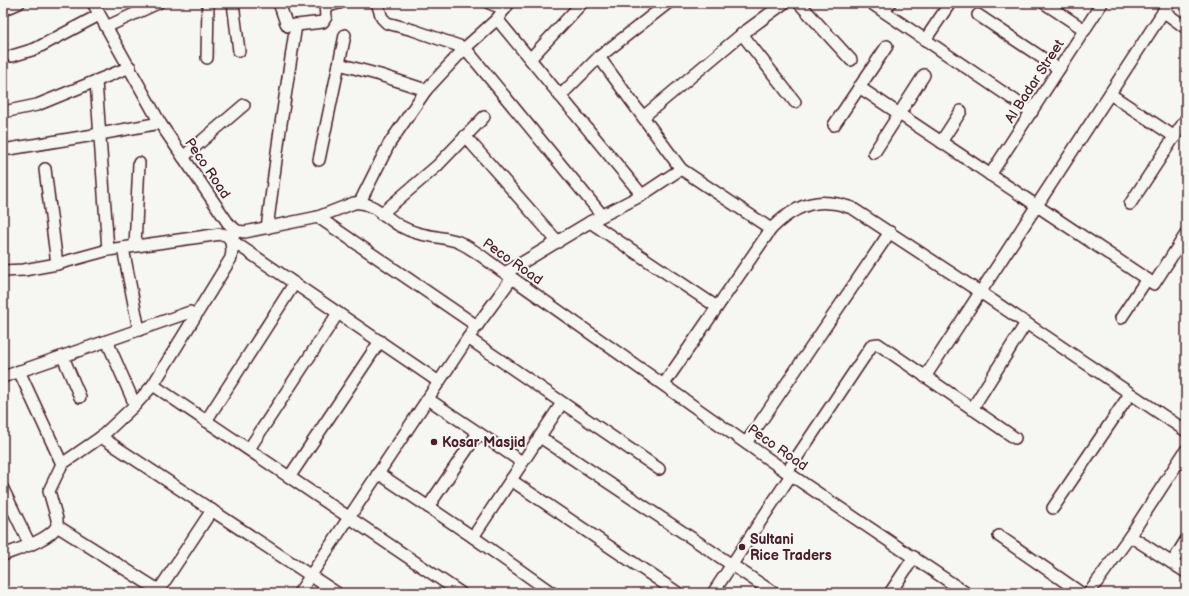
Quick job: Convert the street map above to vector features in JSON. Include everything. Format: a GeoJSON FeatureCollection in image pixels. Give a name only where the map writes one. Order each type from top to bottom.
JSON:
{"type":"FeatureCollection","features":[{"type":"Feature","properties":{"kind":"street"},"geometry":{"type":"LineString","coordinates":[[3,10],[19,3]]}},
{"type":"Feature","properties":{"kind":"street","name":"Peco Road"},"geometry":{"type":"LineString","coordinates":[[93,3],[160,123],[228,223],[234,235]]}},
{"type":"Feature","properties":{"kind":"street"},"geometry":{"type":"LineString","coordinates":[[106,27],[158,3]]}},
{"type":"Feature","properties":{"kind":"street"},"geometry":{"type":"LineString","coordinates":[[207,58],[208,3]]}},
{"type":"Feature","properties":{"kind":"street"},"geometry":{"type":"LineString","coordinates":[[233,3],[239,51]]}},
{"type":"Feature","properties":{"kind":"street"},"geometry":{"type":"LineString","coordinates":[[280,3],[286,25],[288,26],[323,22],[326,17],[325,4],[328,6],[339,3]]}},
{"type":"Feature","properties":{"kind":"street"},"geometry":{"type":"LineString","coordinates":[[377,3],[382,18],[387,23],[413,30],[465,48],[602,215]]}},
{"type":"Feature","properties":{"kind":"street"},"geometry":{"type":"LineString","coordinates":[[3,271],[24,270],[57,264],[108,250],[223,234],[234,235],[318,217],[360,202],[389,144],[426,90],[465,48],[497,19],[507,6],[489,3]]}},
{"type":"Feature","properties":{"kind":"street"},"geometry":{"type":"LineString","coordinates":[[530,59],[582,3]]}},
{"type":"Feature","properties":{"kind":"street"},"geometry":{"type":"LineString","coordinates":[[560,96],[599,57],[668,3]]}},
{"type":"Feature","properties":{"kind":"street"},"geometry":{"type":"LineString","coordinates":[[643,117],[742,34],[784,3]]}},
{"type":"Feature","properties":{"kind":"street"},"geometry":{"type":"LineString","coordinates":[[799,3],[850,60]]}},
{"type":"Feature","properties":{"kind":"street"},"geometry":{"type":"LineString","coordinates":[[871,3],[887,7],[925,40],[1032,112]]}},
{"type":"Feature","properties":{"kind":"street"},"geometry":{"type":"LineString","coordinates":[[925,40],[950,3]]}},
{"type":"Feature","properties":{"kind":"street"},"geometry":{"type":"LineString","coordinates":[[1044,3],[1085,30]]}},
{"type":"Feature","properties":{"kind":"street","name":"Al Badar Street"},"geometry":{"type":"LineString","coordinates":[[990,175],[1102,3]]}},
{"type":"Feature","properties":{"kind":"street"},"geometry":{"type":"LineString","coordinates":[[925,377],[1166,7],[1186,28]]}},
{"type":"Feature","properties":{"kind":"street"},"geometry":{"type":"LineString","coordinates":[[12,56],[35,49],[99,15]]}},
{"type":"Feature","properties":{"kind":"street"},"geometry":{"type":"LineString","coordinates":[[978,15],[1059,69]]}},
{"type":"Feature","properties":{"kind":"street"},"geometry":{"type":"LineString","coordinates":[[497,19],[642,195]]}},
{"type":"Feature","properties":{"kind":"street"},"geometry":{"type":"LineString","coordinates":[[267,228],[296,25]]}},
{"type":"Feature","properties":{"kind":"street"},"geometry":{"type":"LineString","coordinates":[[742,34],[795,102]]}},
{"type":"Feature","properties":{"kind":"street"},"geometry":{"type":"LineString","coordinates":[[319,160],[345,35]]}},
{"type":"Feature","properties":{"kind":"street"},"geometry":{"type":"LineString","coordinates":[[834,125],[887,46]]}},
{"type":"Feature","properties":{"kind":"street"},"geometry":{"type":"LineString","coordinates":[[599,57],[681,169],[771,229]]}},
{"type":"Feature","properties":{"kind":"street"},"geometry":{"type":"LineString","coordinates":[[340,64],[426,90]]}},
{"type":"Feature","properties":{"kind":"street"},"geometry":{"type":"LineString","coordinates":[[8,110],[37,105],[130,67]]}},
{"type":"Feature","properties":{"kind":"street"},"geometry":{"type":"LineString","coordinates":[[874,153],[924,75]]}},
{"type":"Feature","properties":{"kind":"street"},"geometry":{"type":"LineString","coordinates":[[96,81],[108,250]]}},
{"type":"Feature","properties":{"kind":"street"},"geometry":{"type":"LineString","coordinates":[[859,87],[1154,284],[1186,234]]}},
{"type":"Feature","properties":{"kind":"street"},"geometry":{"type":"LineString","coordinates":[[1110,94],[1175,137]]}},
{"type":"Feature","properties":{"kind":"street"},"geometry":{"type":"LineString","coordinates":[[183,157],[244,105]]}},
{"type":"Feature","properties":{"kind":"street"},"geometry":{"type":"LineString","coordinates":[[941,142],[961,111]]}},
{"type":"Feature","properties":{"kind":"street"},"geometry":{"type":"LineString","coordinates":[[381,214],[437,166],[484,117]]}},
{"type":"Feature","properties":{"kind":"street"},"geometry":{"type":"LineString","coordinates":[[1130,204],[1186,119]]}},
{"type":"Feature","properties":{"kind":"street"},"geometry":{"type":"LineString","coordinates":[[3,150],[160,123]]}},
{"type":"Feature","properties":{"kind":"street"},"geometry":{"type":"LineString","coordinates":[[465,136],[558,242]]}},
{"type":"Feature","properties":{"kind":"street"},"geometry":{"type":"LineString","coordinates":[[135,246],[139,163]]}},
{"type":"Feature","properties":{"kind":"street"},"geometry":{"type":"LineString","coordinates":[[45,169],[57,264]]}},
{"type":"Feature","properties":{"kind":"street"},"geometry":{"type":"LineString","coordinates":[[299,593],[477,326],[509,275],[590,222],[642,195],[681,169]]}},
{"type":"Feature","properties":{"kind":"street","name":"Peco Road"},"geometry":{"type":"LineString","coordinates":[[360,202],[366,204],[409,231],[420,235],[458,242],[509,275],[789,474],[966,593]]}},
{"type":"Feature","properties":{"kind":"street"},"geometry":{"type":"LineString","coordinates":[[664,384],[771,229],[789,213],[824,202],[852,208],[890,232],[1186,431]]}},
{"type":"Feature","properties":{"kind":"street"},"geometry":{"type":"LineString","coordinates":[[318,217],[477,326]]}},
{"type":"Feature","properties":{"kind":"street"},"geometry":{"type":"LineString","coordinates":[[590,222],[717,307]]}},
{"type":"Feature","properties":{"kind":"street"},"geometry":{"type":"LineString","coordinates":[[746,443],[890,232]]}},
{"type":"Feature","properties":{"kind":"street"},"geometry":{"type":"LineString","coordinates":[[234,235],[294,284],[439,382]]}},
{"type":"Feature","properties":{"kind":"street"},"geometry":{"type":"LineString","coordinates":[[3,555],[30,545],[54,531],[57,526],[57,519],[49,491],[62,464],[101,437],[135,405],[153,385],[231,258],[234,235]]}},
{"type":"Feature","properties":{"kind":"street"},"geometry":{"type":"LineString","coordinates":[[123,248],[139,330]]}},
{"type":"Feature","properties":{"kind":"street"},"geometry":{"type":"LineString","coordinates":[[1121,318],[1147,279]]}},
{"type":"Feature","properties":{"kind":"street"},"geometry":{"type":"LineString","coordinates":[[206,421],[294,284]]}},
{"type":"Feature","properties":{"kind":"street"},"geometry":{"type":"LineString","coordinates":[[3,377],[190,312],[195,315]]}},
{"type":"Feature","properties":{"kind":"street"},"geometry":{"type":"LineString","coordinates":[[249,450],[338,313]]}},
{"type":"Feature","properties":{"kind":"street"},"geometry":{"type":"LineString","coordinates":[[972,409],[1026,323]]}},
{"type":"Feature","properties":{"kind":"street"},"geometry":{"type":"LineString","coordinates":[[468,338],[659,468]]}},
{"type":"Feature","properties":{"kind":"street"},"geometry":{"type":"LineString","coordinates":[[107,341],[135,405]]}},
{"type":"Feature","properties":{"kind":"street"},"geometry":{"type":"LineString","coordinates":[[290,476],[380,341]]}},
{"type":"Feature","properties":{"kind":"street"},"geometry":{"type":"LineString","coordinates":[[713,593],[872,345],[878,344],[1014,438]]}},
{"type":"Feature","properties":{"kind":"street"},"geometry":{"type":"LineString","coordinates":[[63,357],[80,397]]}},
{"type":"Feature","properties":{"kind":"street"},"geometry":{"type":"LineString","coordinates":[[19,371],[62,464]]}},
{"type":"Feature","properties":{"kind":"street"},"geometry":{"type":"LineString","coordinates":[[153,385],[290,476],[461,593]]}},
{"type":"Feature","properties":{"kind":"street"},"geometry":{"type":"LineString","coordinates":[[1054,508],[1130,394]]}},
{"type":"Feature","properties":{"kind":"street"},"geometry":{"type":"LineString","coordinates":[[428,399],[522,462]]}},
{"type":"Feature","properties":{"kind":"street"},"geometry":{"type":"LineString","coordinates":[[473,537],[562,403]]}},
{"type":"Feature","properties":{"kind":"street"},"geometry":{"type":"LineString","coordinates":[[428,507],[478,433]]}},
{"type":"Feature","properties":{"kind":"street"},"geometry":{"type":"LineString","coordinates":[[101,437],[337,593]]}},
{"type":"Feature","properties":{"kind":"street"},"geometry":{"type":"LineString","coordinates":[[540,437],[774,593]]}},
{"type":"Feature","properties":{"kind":"street"},"geometry":{"type":"LineString","coordinates":[[1088,593],[1130,536],[1186,450]]}},
{"type":"Feature","properties":{"kind":"street"},"geometry":{"type":"LineString","coordinates":[[378,473],[473,537],[552,593]]}},
{"type":"Feature","properties":{"kind":"street"},"geometry":{"type":"LineString","coordinates":[[511,480],[678,593]]}},
{"type":"Feature","properties":{"kind":"street"},"geometry":{"type":"LineString","coordinates":[[3,489],[30,545]]}},
{"type":"Feature","properties":{"kind":"street"},"geometry":{"type":"LineString","coordinates":[[57,526],[160,592],[212,510]]}},
{"type":"Feature","properties":{"kind":"street"},"geometry":{"type":"LineString","coordinates":[[999,536],[1081,593]]}},
{"type":"Feature","properties":{"kind":"street"},"geometry":{"type":"LineString","coordinates":[[1130,536],[1186,572]]}},
{"type":"Feature","properties":{"kind":"street"},"geometry":{"type":"LineString","coordinates":[[1172,563],[1186,540]]}},
{"type":"Feature","properties":{"kind":"street"},"geometry":{"type":"LineString","coordinates":[[890,593],[914,557]]}},
{"type":"Feature","properties":{"kind":"place","name":"Kosar Masjid"},"geometry":{"type":"Point","coordinates":[434,442]}},
{"type":"Feature","properties":{"kind":"place","name":"Sultani Rice Traders"},"geometry":{"type":"Point","coordinates":[742,547]}}]}
